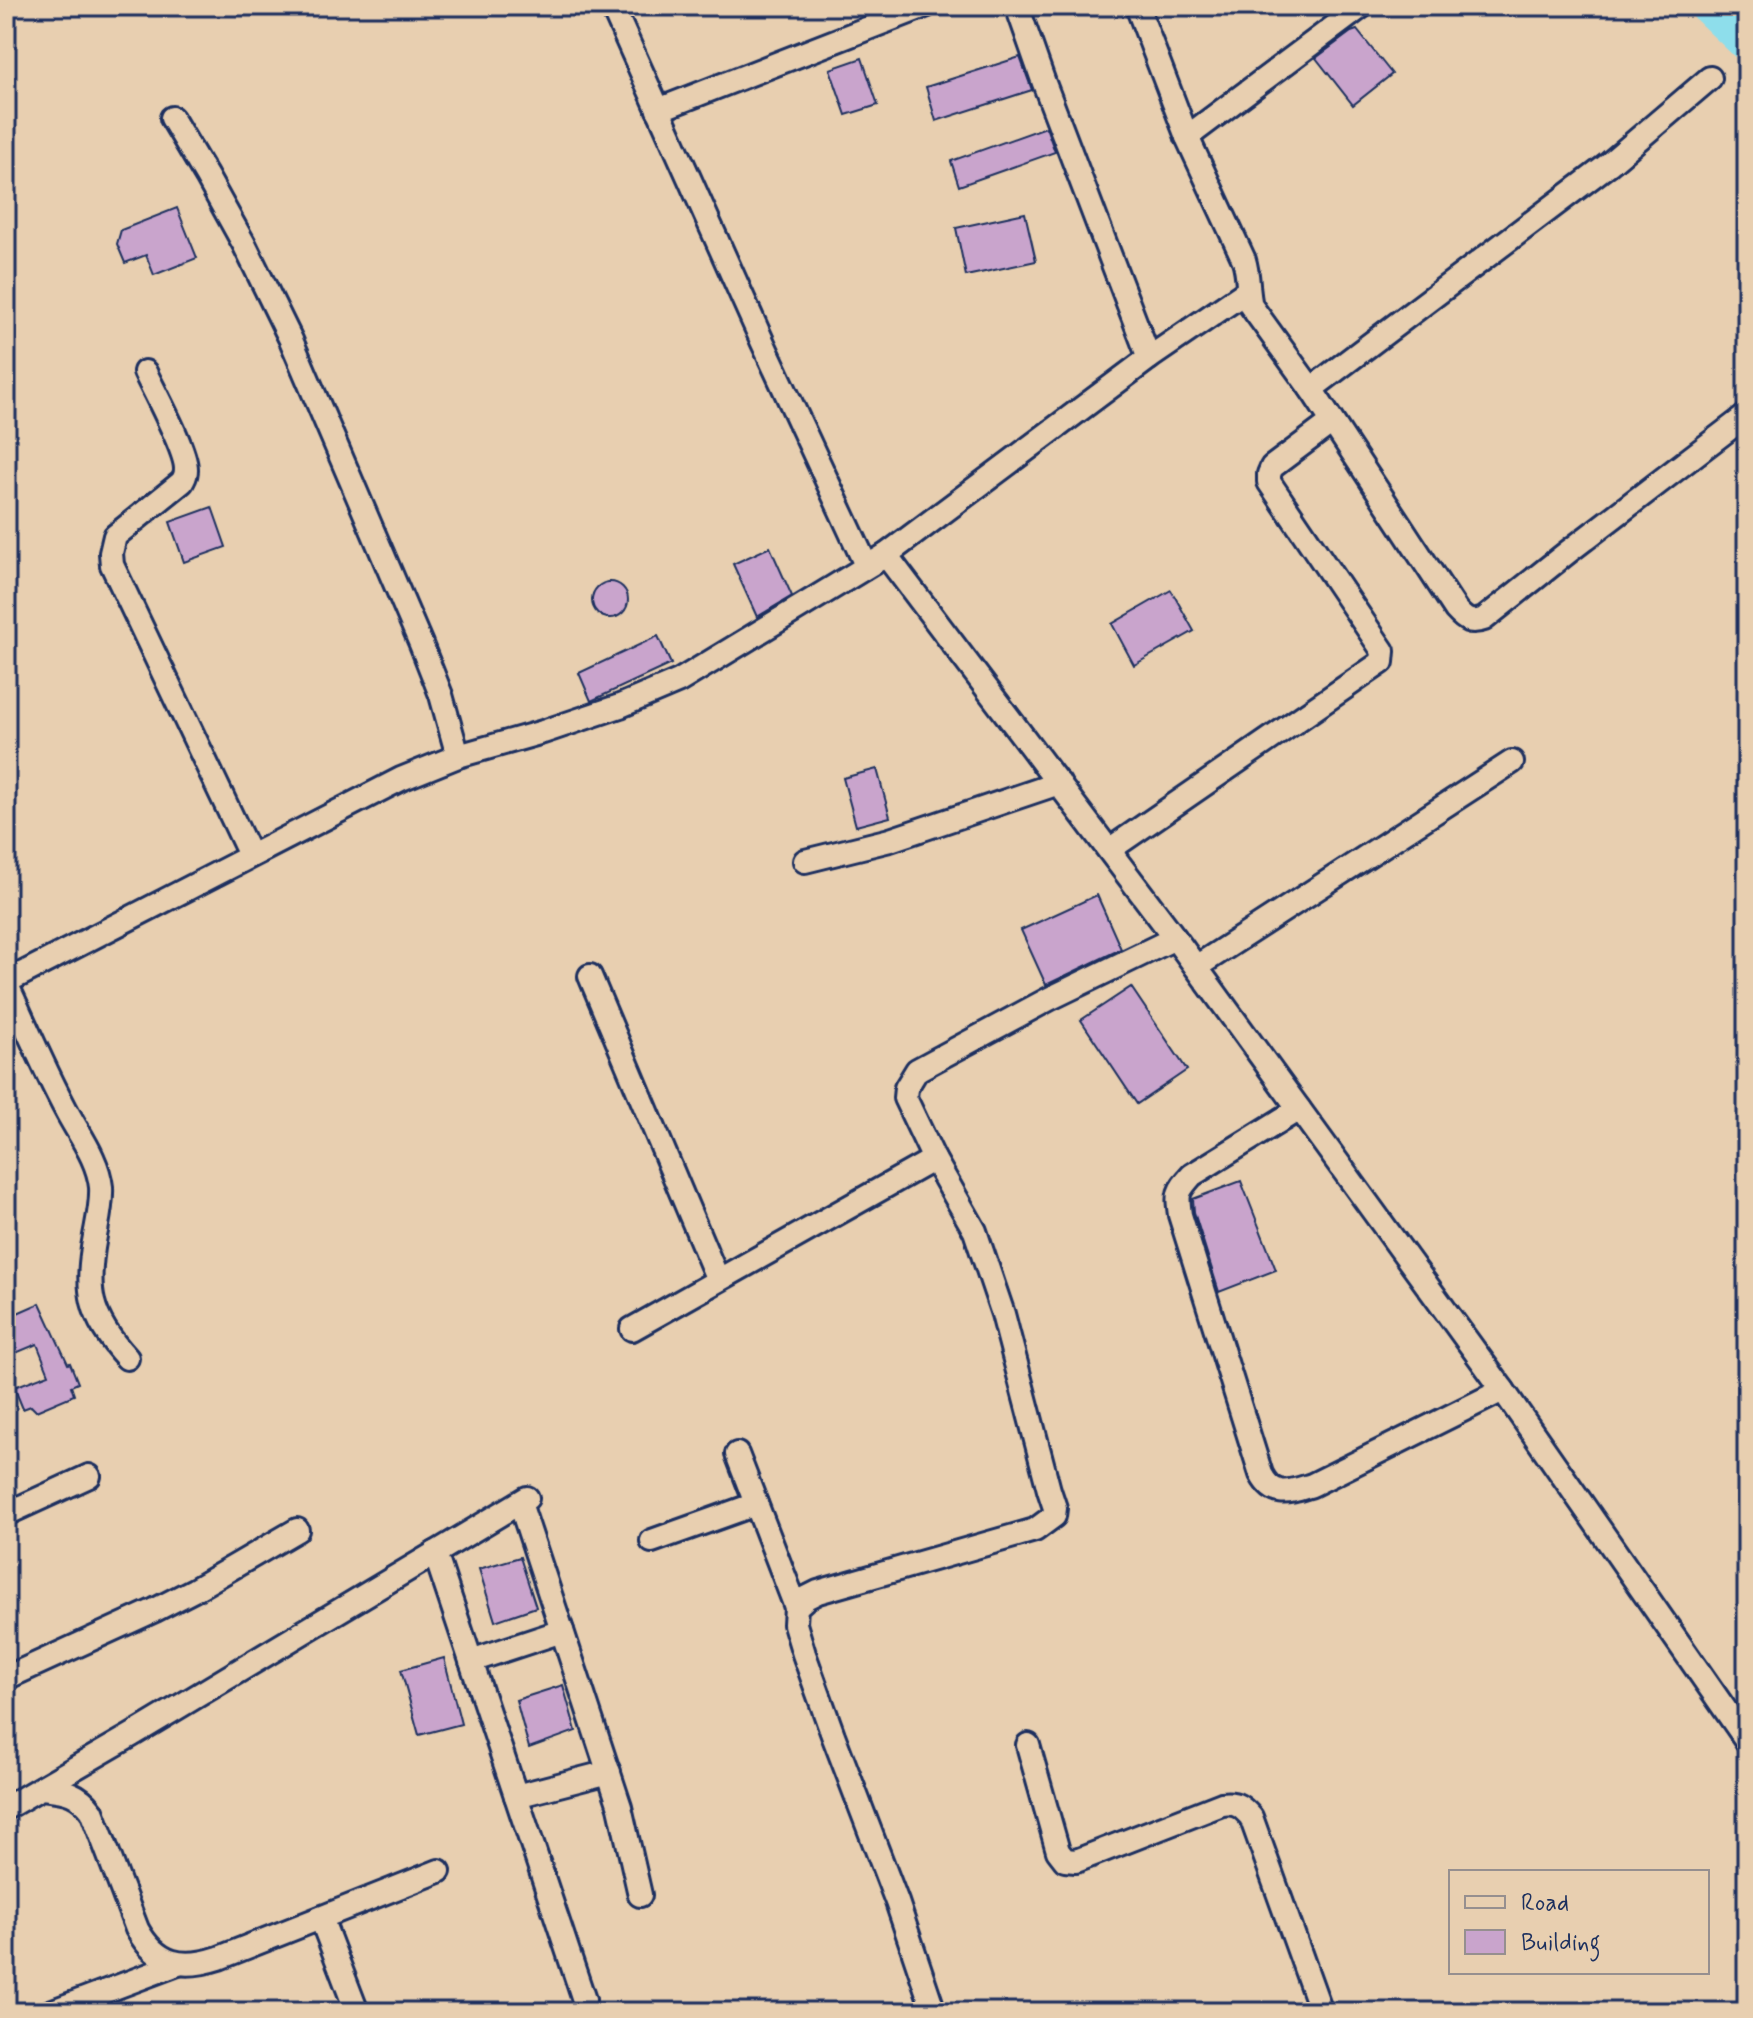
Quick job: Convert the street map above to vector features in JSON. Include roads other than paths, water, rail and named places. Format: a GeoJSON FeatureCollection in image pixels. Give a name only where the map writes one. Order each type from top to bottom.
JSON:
{"type":"FeatureCollection","features":[{"type":"Feature","properties":{"kind":"street"},"geometry":{"type":"LineString","coordinates":[[612,6],[769,357],[876,560],[1059,783],[1175,938],[1503,1390],[1747,1741]]}},
{"type":"Feature","properties":{"kind":"street"},"geometry":{"type":"LineString","coordinates":[[658,110],[925,6]]}},
{"type":"Feature","properties":{"kind":"street"},"geometry":{"type":"LineString","coordinates":[[1017,6],[1149,358]]}},
{"type":"Feature","properties":{"kind":"street"},"geometry":{"type":"LineString","coordinates":[[1137,6],[1187,137],[1244,260],[1251,306],[1311,389],[1465,620],[1474,623],[1484,619],[1747,415]]}},
{"type":"Feature","properties":{"kind":"street"},"geometry":{"type":"LineString","coordinates":[[1187,137],[1362,6]]}},
{"type":"Feature","properties":{"kind":"street"},"geometry":{"type":"LineString","coordinates":[[1311,389],[1609,164],[1710,78]]}},
{"type":"Feature","properties":{"kind":"street"},"geometry":{"type":"LineString","coordinates":[[172,118],[237,231],[291,340],[421,644],[441,695],[458,756]]}},
{"type":"Feature","properties":{"kind":"street"},"geometry":{"type":"LineString","coordinates":[[127,1358],[110,1340],[91,1297],[89,1271],[101,1189],[97,1171],[6,983],[401,779],[458,756],[594,715],[679,681],[876,560],[1149,358],[1247,291]]}},
{"type":"Feature","properties":{"kind":"street"},"geometry":{"type":"LineString","coordinates":[[145,372],[180,448],[186,474],[182,482],[115,536],[112,565],[250,855]]}},
{"type":"Feature","properties":{"kind":"street"},"geometry":{"type":"LineString","coordinates":[[1109,850],[1382,662],[1383,651],[1269,482],[1272,467],[1332,422]]}},
{"type":"Feature","properties":{"kind":"street"},"geometry":{"type":"LineString","coordinates":[[1196,967],[1512,762]]}},
{"type":"Feature","properties":{"kind":"street"},"geometry":{"type":"LineString","coordinates":[[805,861],[890,840],[1059,783]]}},
{"type":"Feature","properties":{"kind":"street"},"geometry":{"type":"LineString","coordinates":[[796,1607],[818,1592],[1035,1530],[1054,1516],[1055,1508],[1003,1314],[975,1231],[934,1159],[905,1098],[906,1088],[917,1070],[1049,999],[1175,938]]}},
{"type":"Feature","properties":{"kind":"street"},"geometry":{"type":"LineString","coordinates":[[590,976],[718,1280]]}},
{"type":"Feature","properties":{"kind":"street"},"geometry":{"type":"LineString","coordinates":[[1299,1109],[1192,1175],[1177,1196],[1180,1215],[1266,1484],[1276,1491],[1290,1492],[1312,1485],[1503,1390]]}},
{"type":"Feature","properties":{"kind":"street"},"geometry":{"type":"LineString","coordinates":[[632,1329],[934,1159]]}},
{"type":"Feature","properties":{"kind":"street"},"geometry":{"type":"LineString","coordinates":[[737,1454],[796,1607],[795,1624],[804,1654],[897,1902],[934,2012]]}},
{"type":"Feature","properties":{"kind":"street"},"geometry":{"type":"LineString","coordinates":[[6,1514],[89,1476]]}},
{"type":"Feature","properties":{"kind":"street"},"geometry":{"type":"LineString","coordinates":[[6,1808],[523,1500],[609,1772],[640,1895]]}},
{"type":"Feature","properties":{"kind":"street"},"geometry":{"type":"LineString","coordinates":[[652,1541],[756,1504]]}},
{"type":"Feature","properties":{"kind":"street"},"geometry":{"type":"LineString","coordinates":[[6,1678],[168,1604],[297,1530]]}},
{"type":"Feature","properties":{"kind":"street"},"geometry":{"type":"LineString","coordinates":[[435,1553],[584,2000]]}},
{"type":"Feature","properties":{"kind":"street"},"geometry":{"type":"LineString","coordinates":[[471,1661],[562,1631]]}},
{"type":"Feature","properties":{"kind":"street"},"geometry":{"type":"LineString","coordinates":[[1028,1745],[1058,1851],[1065,1860],[1076,1861],[1222,1804],[1233,1803],[1242,1807],[1251,1817],[1321,2012]]}},
{"type":"Feature","properties":{"kind":"street"},"geometry":{"type":"LineString","coordinates":[[516,1796],[609,1772]]}},
{"type":"Feature","properties":{"kind":"street"},"geometry":{"type":"LineString","coordinates":[[41,1788],[78,1796],[92,1811],[137,1929],[146,1944],[167,1961],[178,1964],[207,1962],[439,1871]]}},
{"type":"Feature","properties":{"kind":"street"},"geometry":{"type":"LineString","coordinates":[[321,1918],[357,2012]]}},
{"type":"Feature","properties":{"kind":"street"},"geometry":{"type":"LineString","coordinates":[[50,2012],[178,1964]]}},
{"type":"Feature","properties":{"kind":"waterway"},"geometry":{"type":"LineString","coordinates":[[1706,6],[1747,45]]}}]}
